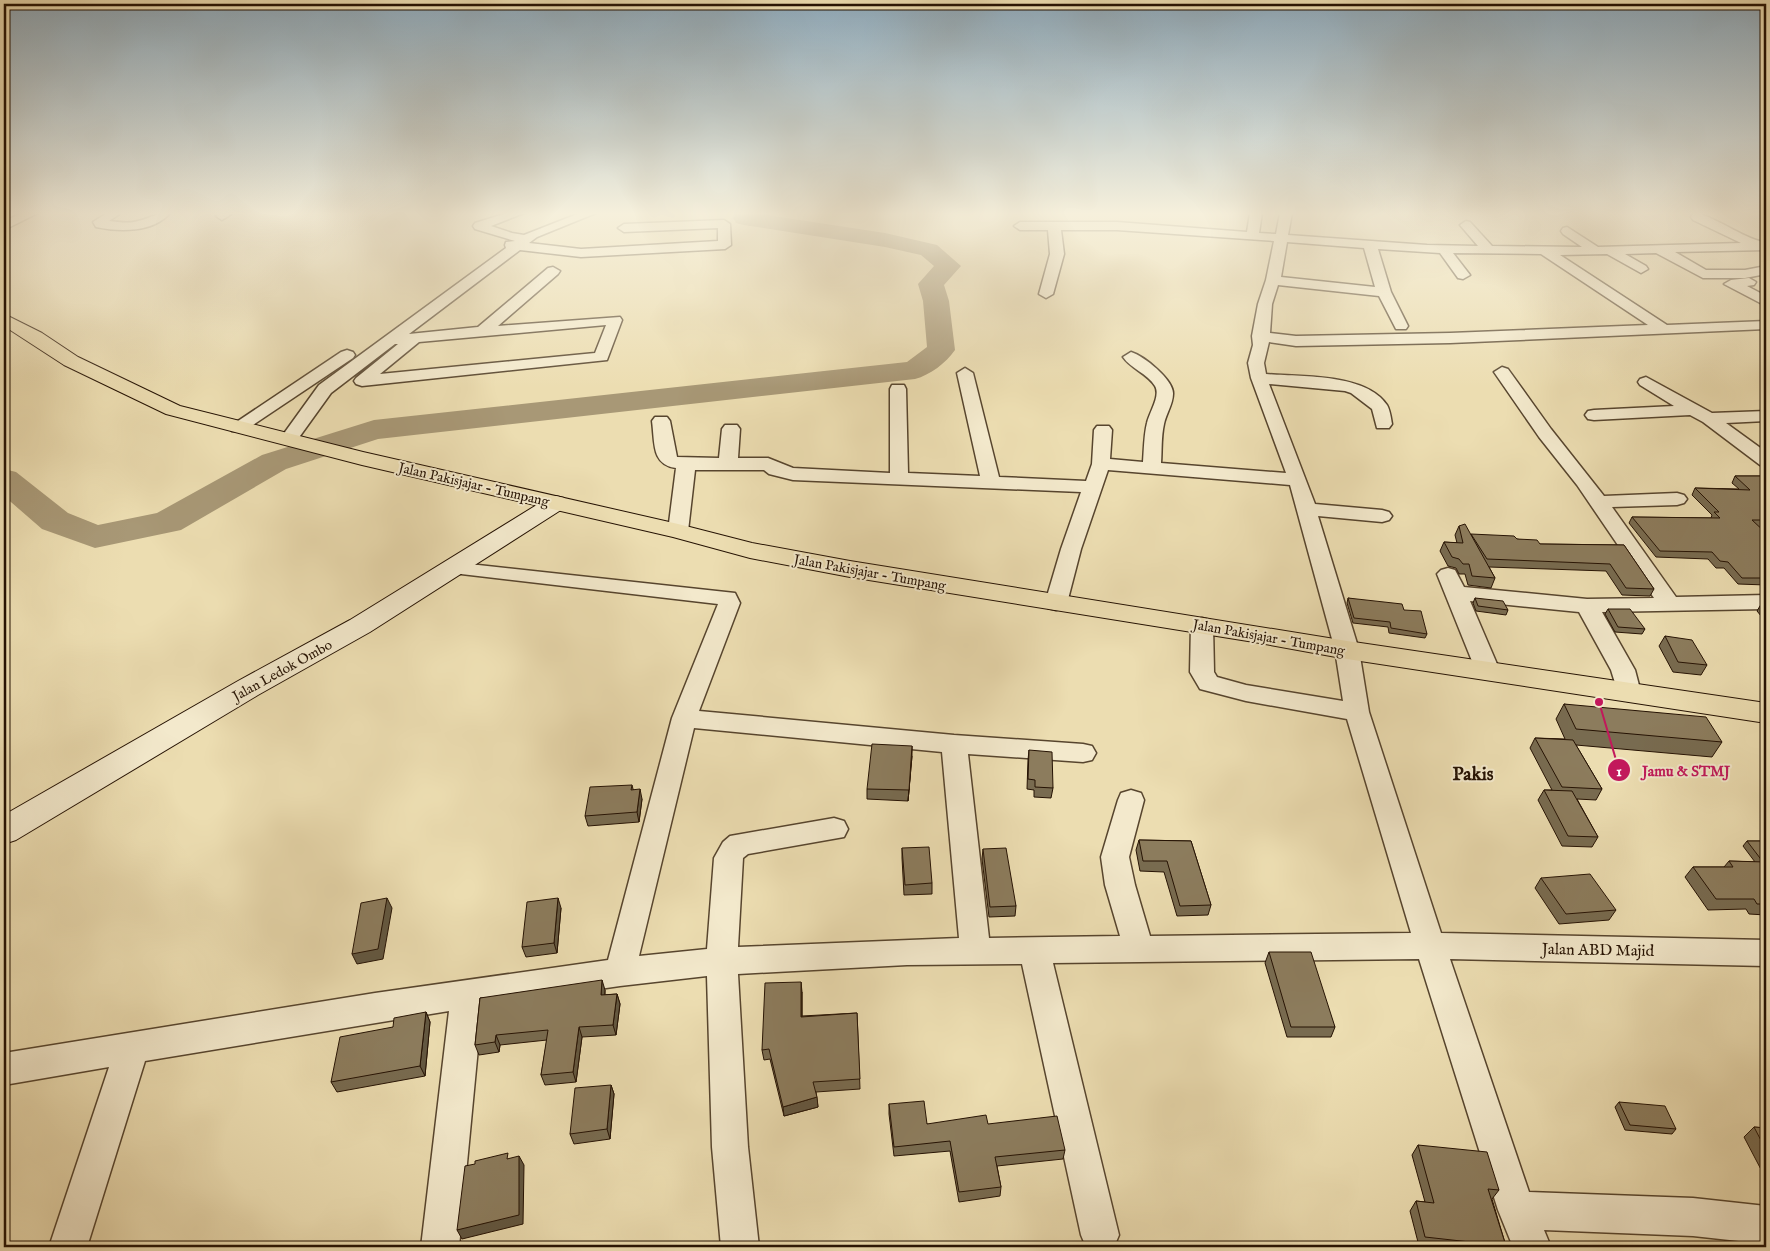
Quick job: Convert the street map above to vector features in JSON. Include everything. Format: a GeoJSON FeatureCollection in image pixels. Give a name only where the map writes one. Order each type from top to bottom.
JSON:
{"type":"FeatureCollection","features":[{"type":"Feature","properties":{"kind":"main road","name":"Jalan Pakisjajar - Tumpang"},"geometry":{"type":"LineString","coordinates":[[4,320],[35,337],[71,361],[134,393],[173,410],[362,458],[678,531],[750,550],[850,569],[1056,603],[1202,624],[1347,650],[1766,713]]}},
{"type":"Feature","properties":{"kind":"street"},"geometry":{"type":"LineString","coordinates":[[238,427],[361,346],[464,271]]}},
{"type":"Feature","properties":{"kind":"street"},"geometry":{"type":"LineString","coordinates":[[291,440],[325,389],[485,271]]}},
{"type":"Feature","properties":{"kind":"street"},"geometry":{"type":"LineString","coordinates":[[483,332],[553,271]]}},
{"type":"Feature","properties":{"kind":"street"},"geometry":{"type":"LineString","coordinates":[[1046,294],[1052,271]]}},
{"type":"Feature","properties":{"kind":"street"},"geometry":{"type":"LineString","coordinates":[[1275,271],[1265,304],[1256,363],[1259,378],[1298,480],[1347,650],[1357,712],[1430,946],[1517,1210],[1532,1247]]}},
{"type":"Feature","properties":{"kind":"street"},"geometry":{"type":"LineString","coordinates":[[1378,271],[1384,292],[1400,326]]}},
{"type":"Feature","properties":{"kind":"street"},"geometry":{"type":"LineString","coordinates":[[1460,271],[1463,275]]}},
{"type":"Feature","properties":{"kind":"street"},"geometry":{"type":"LineString","coordinates":[[1576,271],[1662,328]]}},
{"type":"Feature","properties":{"kind":"street"},"geometry":{"type":"LineString","coordinates":[[1675,271],[1698,285]]}},
{"type":"Feature","properties":{"kind":"street"},"geometry":{"type":"LineString","coordinates":[[1697,271],[1701,274],[1745,274],[1759,271]]}},
{"type":"Feature","properties":{"kind":"street"},"geometry":{"type":"LineString","coordinates":[[1745,274],[1759,281],[1731,284],[1766,302]]}},
{"type":"Feature","properties":{"kind":"street"},"geometry":{"type":"LineString","coordinates":[[1273,280],[1384,292]]}},
{"type":"Feature","properties":{"kind":"street"},"geometry":{"type":"LineString","coordinates":[[420,304],[438,306]]}},
{"type":"Feature","properties":{"kind":"street"},"geometry":{"type":"LineString","coordinates":[[361,346],[386,344],[415,338],[615,320],[600,357],[362,381],[415,338]]}},
{"type":"Feature","properties":{"kind":"street"},"geometry":{"type":"LineString","coordinates":[[1260,346],[1296,341],[1450,338],[1766,325]]}},
{"type":"Feature","properties":{"kind":"street"},"geometry":{"type":"LineString","coordinates":[[1131,357],[1150,371],[1164,386],[1165,395],[1154,430],[1152,467]]}},
{"type":"Feature","properties":{"kind":"street"},"geometry":{"type":"LineString","coordinates":[[1502,372],[1545,434],[1599,502],[1670,605]]}},
{"type":"Feature","properties":{"kind":"street"},"geometry":{"type":"LineString","coordinates":[[966,373],[988,460],[990,482]]}},
{"type":"Feature","properties":{"kind":"street"},"geometry":{"type":"LineString","coordinates":[[1259,378],[1346,386],[1357,389],[1380,407],[1383,424]]}},
{"type":"Feature","properties":{"kind":"street"},"geometry":{"type":"LineString","coordinates":[[1646,382],[1709,418],[1766,461]]}},
{"type":"Feature","properties":{"kind":"street"},"geometry":{"type":"LineString","coordinates":[[301,386],[325,389]]}},
{"type":"Feature","properties":{"kind":"street"},"geometry":{"type":"LineString","coordinates":[[898,389],[899,478]]}},
{"type":"Feature","properties":{"kind":"street"},"geometry":{"type":"LineString","coordinates":[[1594,415],[1693,410]]}},
{"type":"Feature","properties":{"kind":"street"},"geometry":{"type":"LineString","coordinates":[[1709,418],[1766,416]]}},
{"type":"Feature","properties":{"kind":"street"},"geometry":{"type":"LineString","coordinates":[[661,421],[666,457],[671,462],[686,464],[768,464],[776,470],[793,474],[1093,487]]}},
{"type":"Feature","properties":{"kind":"street"},"geometry":{"type":"LineString","coordinates":[[728,463],[731,429]]}},
{"type":"Feature","properties":{"kind":"street"},"geometry":{"type":"LineString","coordinates":[[1056,603],[1070,549],[1101,464],[1102,430]]}},
{"type":"Feature","properties":{"kind":"street"},"geometry":{"type":"LineString","coordinates":[[678,531],[686,464]]}},
{"type":"Feature","properties":{"kind":"street"},"geometry":{"type":"LineString","coordinates":[[1101,464],[1298,480]]}},
{"type":"Feature","properties":{"kind":"street"},"geometry":{"type":"LineString","coordinates":[[1599,502],[1677,499]]}},
{"type":"Feature","properties":{"kind":"street","name":"Jalan Ledok Ombo"},"geometry":{"type":"LineString","coordinates":[[4,831],[248,688],[360,626],[556,503]]}},
{"type":"Feature","properties":{"kind":"street"},"geometry":{"type":"LineString","coordinates":[[1305,509],[1382,516]]}},
{"type":"Feature","properties":{"kind":"street"},"geometry":{"type":"LineString","coordinates":[[451,568],[727,598],[729,603],[684,718],[620,972]]}},
{"type":"Feature","properties":{"kind":"street"},"geometry":{"type":"LineString","coordinates":[[1488,671],[1452,584],[1587,606],[1766,602]]}},
{"type":"Feature","properties":{"kind":"street"},"geometry":{"type":"LineString","coordinates":[[1587,606],[1622,670],[1629,693]]}},
{"type":"Feature","properties":{"kind":"street"},"geometry":{"type":"LineString","coordinates":[[1202,624],[1202,672],[1208,683],[1246,693],[1357,712]]}},
{"type":"Feature","properties":{"kind":"street"},"geometry":{"type":"LineString","coordinates":[[684,718],[954,744],[1083,753]]}},
{"type":"Feature","properties":{"kind":"street"},"geometry":{"type":"LineString","coordinates":[[954,744],[975,951]]}},
{"type":"Feature","properties":{"kind":"street"},"geometry":{"type":"LineString","coordinates":[[1131,800],[1115,857],[1120,885],[1139,949]]}},
{"type":"Feature","properties":{"kind":"street"},"geometry":{"type":"LineString","coordinates":[[740,1247],[730,1147],[722,961],[728,858],[732,850],[740,844],[834,829]]}},
{"type":"Feature","properties":{"kind":"street","name":"Jalan ABD Majid"},"geometry":{"type":"LineString","coordinates":[[4,1069],[467,994],[620,972],[722,961],[1034,949],[1430,946],[1766,953]]}},
{"type":"Feature","properties":{"kind":"street"},"geometry":{"type":"LineString","coordinates":[[1034,949],[1100,1235]]}},
{"type":"Feature","properties":{"kind":"street"},"geometry":{"type":"LineString","coordinates":[[440,1247],[467,994]]}},
{"type":"Feature","properties":{"kind":"street"},"geometry":{"type":"LineString","coordinates":[[68,1247],[132,1049]]}},
{"type":"Feature","properties":{"kind":"street"},"geometry":{"type":"LineString","coordinates":[[1517,1210],[1693,1216],[1766,1225]]}},
{"type":"Feature","properties":{"kind":"building"},"geometry":{"type":"Polygon","coordinates":[[[1735,476],[1766,476],[1766,498],[1763,498],[1766,501],[1766,520],[1752,520],[1766,533],[1766,578],[1742,578],[1728,562],[1720,561],[1712,552],[1660,551],[1632,517],[1720,518],[1714,512],[1719,512],[1695,488],[1750,490],[1735,476]]]}},
{"type":"Feature","properties":{"kind":"building"},"geometry":{"type":"Polygon","coordinates":[[[1465,524],[1495,578],[1472,576],[1469,564],[1463,564],[1459,559],[1452,557],[1444,542],[1463,543],[1459,526],[1465,524]]]}},
{"type":"Feature","properties":{"kind":"building"},"geometry":{"type":"Polygon","coordinates":[[[1471,534],[1514,536],[1517,539],[1537,540],[1540,544],[1624,545],[1654,589],[1626,588],[1610,564],[1487,559],[1471,534]]]}},
{"type":"Feature","properties":{"kind":"building"},"geometry":{"type":"Polygon","coordinates":[[[1348,598],[1402,604],[1404,610],[1421,611],[1427,634],[1391,628],[1390,622],[1354,618],[1348,598]]]}},
{"type":"Feature","properties":{"kind":"building"},"geometry":{"type":"Polygon","coordinates":[[[1475,598],[1503,601],[1508,610],[1478,606],[1475,598]]]}},
{"type":"Feature","properties":{"kind":"building"},"geometry":{"type":"Polygon","coordinates":[[[1608,609],[1630,609],[1645,629],[1618,627],[1608,609]]]}},
{"type":"Feature","properties":{"kind":"building"},"geometry":{"type":"Polygon","coordinates":[[[1665,636],[1692,640],[1707,665],[1678,662],[1665,636]]]}},
{"type":"Feature","properties":{"kind":"building"},"geometry":{"type":"Polygon","coordinates":[[[1564,704],[1706,717],[1722,742],[1576,729],[1564,704]]]}},
{"type":"Feature","properties":{"kind":"building"},"geometry":{"type":"Polygon","coordinates":[[[1535,738],[1573,740],[1602,789],[1562,787],[1535,738]]]}},
{"type":"Feature","properties":{"kind":"building"},"geometry":{"type":"Polygon","coordinates":[[[872,744],[912,746],[909,790],[867,789],[872,744]]]}},
{"type":"Feature","properties":{"kind":"building"},"geometry":{"type":"Polygon","coordinates":[[[1029,750],[1052,752],[1053,788],[1035,787],[1035,780],[1028,779],[1029,750]]]}},
{"type":"Feature","properties":{"kind":"building"},"geometry":{"type":"Polygon","coordinates":[[[632,785],[631,790],[640,789],[637,812],[585,816],[590,787],[632,785]]]}},
{"type":"Feature","properties":{"kind":"building"},"geometry":{"type":"Polygon","coordinates":[[[1544,790],[1572,791],[1598,837],[1568,836],[1544,790]]]}},
{"type":"Feature","properties":{"kind":"building"},"geometry":{"type":"Polygon","coordinates":[[[1139,840],[1191,841],[1211,905],[1180,906],[1167,861],[1143,861],[1139,840]]]}},
{"type":"Feature","properties":{"kind":"building"},"geometry":{"type":"Polygon","coordinates":[[[1747,841],[1766,841],[1766,862],[1763,862],[1747,841]]]}},
{"type":"Feature","properties":{"kind":"building"},"geometry":{"type":"Polygon","coordinates":[[[929,847],[932,883],[905,885],[902,848],[929,847]]]}},
{"type":"Feature","properties":{"kind":"building"},"geometry":{"type":"Polygon","coordinates":[[[1006,848],[1016,906],[990,907],[983,849],[1006,848]]]}},
{"type":"Feature","properties":{"kind":"building"},"geometry":{"type":"Polygon","coordinates":[[[1729,861],[1766,862],[1766,904],[1757,904],[1754,899],[1716,899],[1693,867],[1733,867],[1729,861]]]}},
{"type":"Feature","properties":{"kind":"building"},"geometry":{"type":"Polygon","coordinates":[[[1590,874],[1616,910],[1566,914],[1541,878],[1590,874]]]}},
{"type":"Feature","properties":{"kind":"building"},"geometry":{"type":"Polygon","coordinates":[[[387,898],[378,949],[352,954],[361,903],[387,898]]]}},
{"type":"Feature","properties":{"kind":"building"},"geometry":{"type":"Polygon","coordinates":[[[558,898],[554,943],[522,947],[527,902],[558,898]]]}},
{"type":"Feature","properties":{"kind":"building"},"geometry":{"type":"Polygon","coordinates":[[[1269,952],[1311,952],[1335,1027],[1291,1027],[1269,952]]]}},
{"type":"Feature","properties":{"kind":"building"},"geometry":{"type":"Polygon","coordinates":[[[602,980],[601,995],[617,994],[613,1025],[579,1027],[573,1072],[541,1075],[548,1030],[496,1035],[495,1042],[475,1045],[480,998],[602,980]]]}},
{"type":"Feature","properties":{"kind":"building"},"geometry":{"type":"Polygon","coordinates":[[[801,982],[801,1017],[857,1013],[860,1079],[813,1082],[817,1097],[783,1107],[769,1049],[762,1050],[765,983],[801,982]]]}},
{"type":"Feature","properties":{"kind":"building"},"geometry":{"type":"Polygon","coordinates":[[[426,1012],[420,1066],[331,1082],[340,1037],[393,1027],[394,1018],[426,1012]]]}},
{"type":"Feature","properties":{"kind":"building"},"geometry":{"type":"Polygon","coordinates":[[[611,1085],[607,1129],[570,1134],[575,1088],[611,1085]]]}},
{"type":"Feature","properties":{"kind":"building"},"geometry":{"type":"Polygon","coordinates":[[[924,1101],[927,1124],[986,1115],[988,1124],[1057,1116],[1065,1150],[995,1157],[1001,1187],[959,1192],[950,1141],[894,1147],[889,1104],[924,1101]]]}},
{"type":"Feature","properties":{"kind":"building"},"geometry":{"type":"Polygon","coordinates":[[[1619,1102],[1665,1106],[1676,1129],[1630,1125],[1619,1102]]]}},
{"type":"Feature","properties":{"kind":"building"},"geometry":{"type":"Polygon","coordinates":[[[1754,1127],[1766,1128],[1766,1150],[1754,1127]]]}},
{"type":"Feature","properties":{"kind":"building"},"geometry":{"type":"Polygon","coordinates":[[[1418,1145],[1487,1152],[1499,1190],[1488,1189],[1506,1246],[1425,1237],[1416,1201],[1434,1203],[1418,1145]]]}},
{"type":"Feature","properties":{"kind":"building"},"geometry":{"type":"Polygon","coordinates":[[[508,1153],[507,1159],[519,1156],[519,1215],[457,1230],[465,1166],[475,1164],[475,1161],[508,1153]]]}},
{"type":"Feature","properties":{"kind":"waterway"},"geometry":{"type":"LineString","coordinates":[[4,479],[55,521],[95,537],[168,522],[274,462],[374,430],[915,370],[941,350],[936,301],[931,284],[944,271]]}},
{"type":"Feature","properties":{"kind":"place","name":"Jamu & STMJ"},"geometry":{"type":"Point","coordinates":[1599,702]}},
{"type":"Feature","properties":{"kind":"district","name":"Pakis"},"geometry":{"type":"Point","coordinates":[1473,773]}}]}
